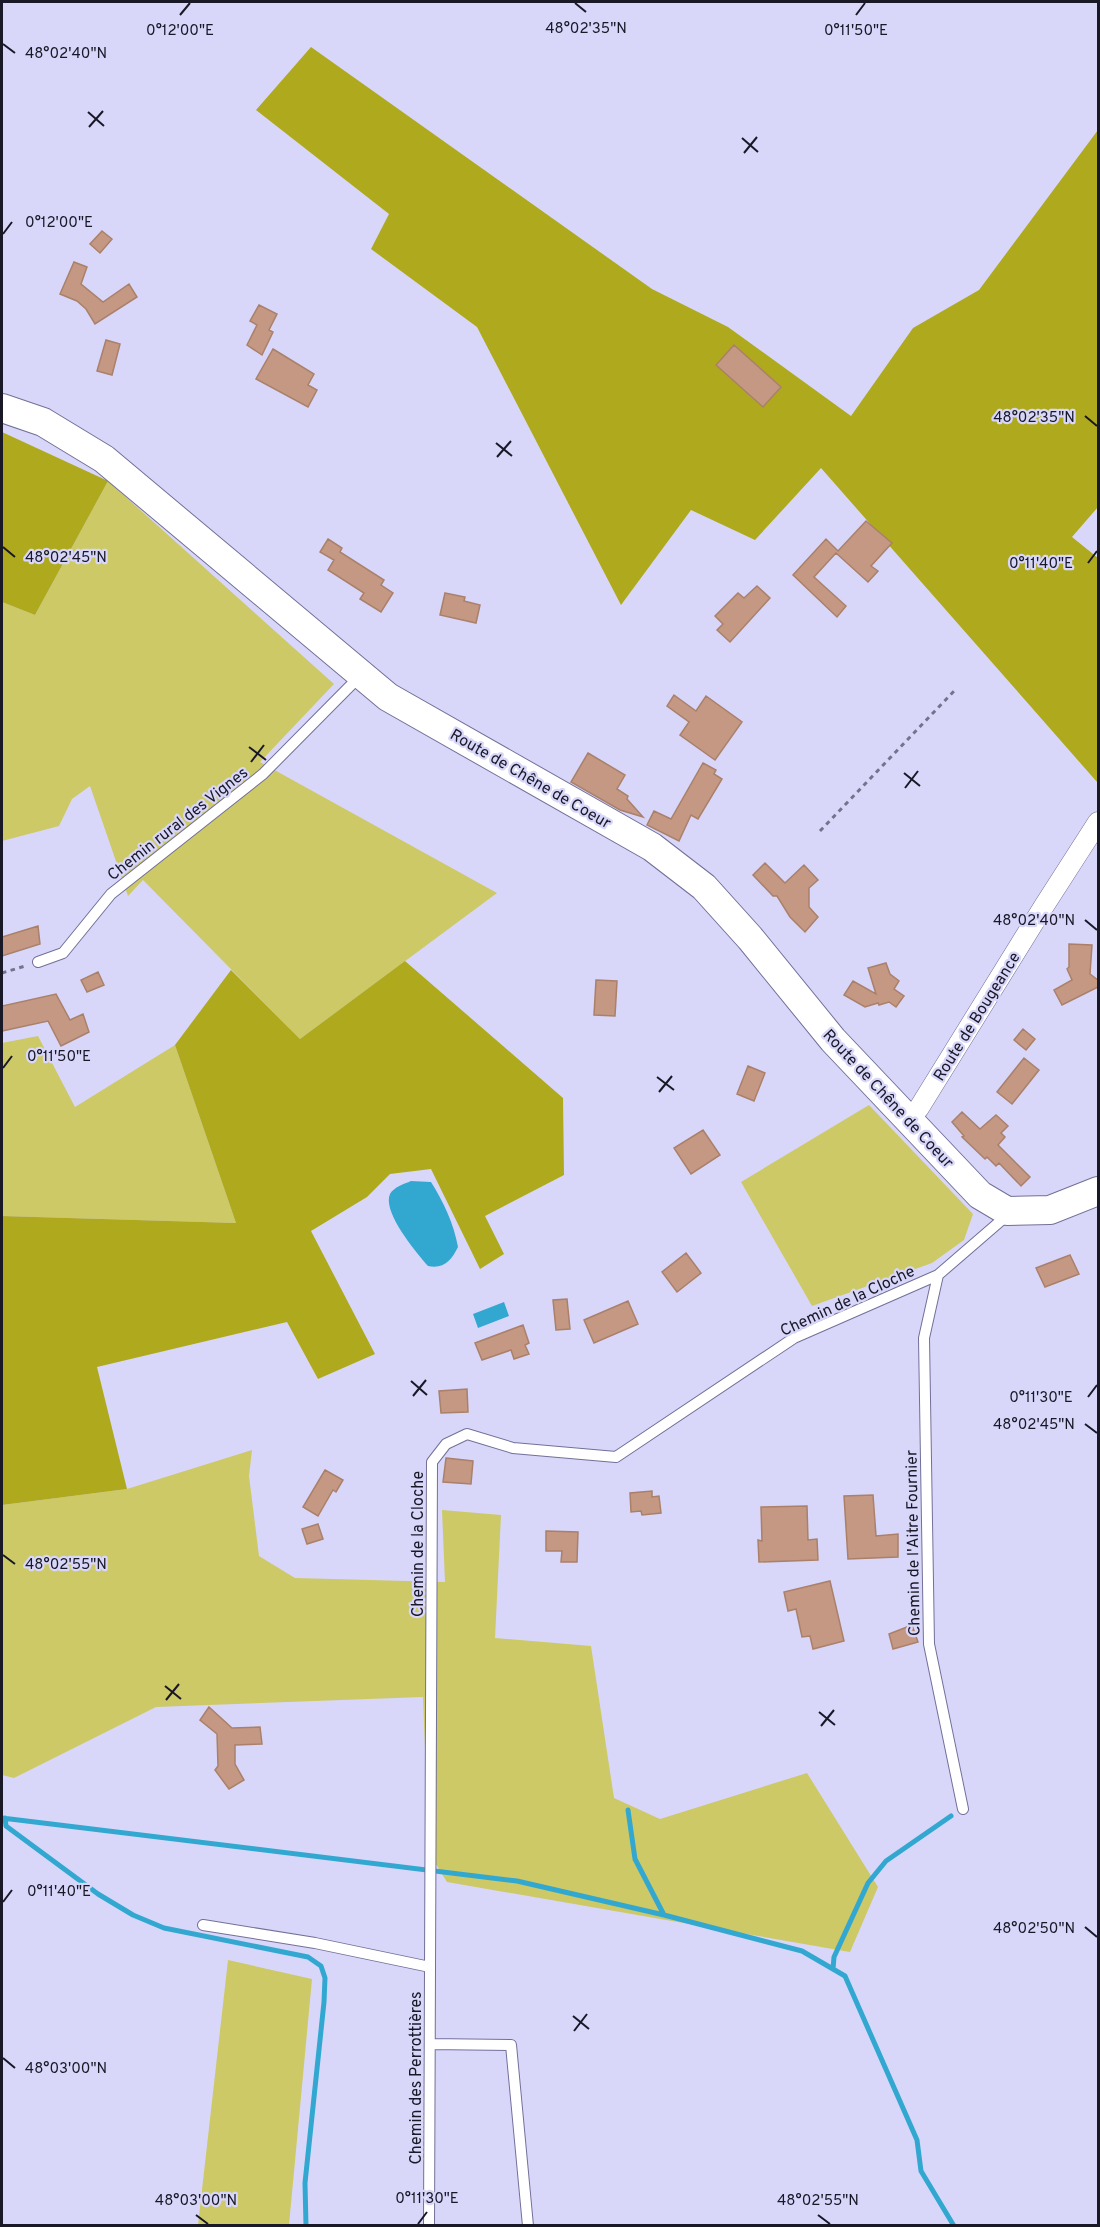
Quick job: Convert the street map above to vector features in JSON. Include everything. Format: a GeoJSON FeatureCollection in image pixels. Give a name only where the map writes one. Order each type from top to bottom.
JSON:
{"type":"FeatureCollection","features":[{"type":"Feature","properties":{"kind":"street","name":"Route de Chêne de Coeur"},"geometry":{"type":"LineString","coordinates":[[2,408],[43,422],[104,459],[388,697],[652,848],[704,888],[750,938],[833,1040],[980,1195],[1007,1211]]}},
{"type":"Feature","properties":{"kind":"street","name":"Route de Bougeance"},"geometry":{"type":"LineString","coordinates":[[910,1119],[1098,822]]}},
{"type":"Feature","properties":{"kind":"street"},"geometry":{"type":"LineString","coordinates":[[1007,1211],[1050,1210],[1098,1191]]}},
{"type":"Feature","properties":{"kind":"lane","name":"Chemin rural des Vignes"},"geometry":{"type":"LineString","coordinates":[[38,962],[63,953],[111,894],[263,774],[361,675]]}},
{"type":"Feature","properties":{"kind":"lane","name":"Chemin de la Cloche"},"geometry":{"type":"LineString","coordinates":[[430,1967],[432,1462],[446,1444],[467,1434],[513,1448],[616,1457],[794,1338],[938,1275],[1005,1218],[1007,1211]]}},
{"type":"Feature","properties":{"kind":"lane","name":"Chemin de l'Aitre Fournier"},"geometry":{"type":"LineString","coordinates":[[938,1275],[924,1338],[929,1644],[963,1809]]}},
{"type":"Feature","properties":{"kind":"lane"},"geometry":{"type":"LineString","coordinates":[[203,1925],[315,1943],[430,1967]]}},
{"type":"Feature","properties":{"kind":"lane","name":"Chemin des Perrottières"},"geometry":{"type":"LineString","coordinates":[[429,2226],[430,1967]]}},
{"type":"Feature","properties":{"kind":"lane"},"geometry":{"type":"LineString","coordinates":[[430,2044],[511,2045],[528,2226]]}},
{"type":"Feature","properties":{"kind":"path"},"geometry":{"type":"LineString","coordinates":[[820,831],[956,689]]}},
{"type":"Feature","properties":{"kind":"path"},"geometry":{"type":"LineString","coordinates":[[2,974],[38,962]]}},
{"type":"Feature","properties":{"kind":"shaded area"},"geometry":{"type":"Polygon","coordinates":[[[311,47],[652,289],[728,327],[851,416],[913,328],[979,290],[1098,130],[1098,507],[1072,537],[1098,558],[1097,782],[821,468],[755,540],[691,510],[621,605],[477,327],[371,249],[389,214],[256,110],[311,47]]]}},
{"type":"Feature","properties":{"kind":"shaded area"},"geometry":{"type":"Polygon","coordinates":[[[2,432],[108,481],[35,615],[2,602],[2,432]]]}},
{"type":"Feature","properties":{"kind":"shaded area"},"geometry":{"type":"Polygon","coordinates":[[[108,481],[334,684],[260,762],[497,893],[300,1039],[143,880],[128,896],[90,786],[72,799],[59,826],[2,841],[2,602],[35,615],[108,481]]]}},
{"type":"Feature","properties":{"kind":"shaded area"},"geometry":{"type":"Polygon","coordinates":[[[405,961],[563,1098],[564,1175],[485,1216],[504,1254],[480,1269],[431,1169],[390,1174],[367,1197],[311,1231],[375,1354],[318,1379],[287,1322],[97,1367],[127,1489],[2,1505],[2,1216],[236,1223],[175,1045],[231,970],[300,1039],[405,961]]]}},
{"type":"Feature","properties":{"kind":"shaded area"},"geometry":{"type":"Polygon","coordinates":[[[38,1036],[75,1107],[175,1045],[236,1223],[2,1216],[2,1043],[38,1036]]]}},
{"type":"Feature","properties":{"kind":"shaded area"},"geometry":{"type":"Polygon","coordinates":[[[869,1105],[973,1214],[964,1240],[932,1263],[812,1306],[741,1182],[869,1105]]]}},
{"type":"Feature","properties":{"kind":"shaded area"},"geometry":{"type":"Polygon","coordinates":[[[252,1450],[249,1476],[259,1556],[295,1578],[445,1582],[442,1510],[501,1515],[495,1638],[591,1646],[614,1798],[660,1819],[807,1773],[878,1887],[850,1952],[447,1882],[429,1853],[423,1697],[156,1707],[14,1778],[2,1775],[2,1505],[127,1489],[252,1450]]]}},
{"type":"Feature","properties":{"kind":"shaded area"},"geometry":{"type":"Polygon","coordinates":[[[228,1960],[312,1979],[289,2225],[198,2225],[228,1960]]]}},
{"type":"Feature","properties":{"kind":"water"},"geometry":{"type":"Polygon","coordinates":[[[411,1181],[431,1182],[451,1221],[458,1247],[450,1260],[443,1265],[428,1266],[401,1232],[391,1211],[390,1194],[411,1181]]]}},
{"type":"Feature","properties":{"kind":"water"},"geometry":{"type":"Polygon","coordinates":[[[504,1302],[509,1316],[478,1328],[473,1314],[504,1302]]]}},
{"type":"Feature","properties":{"kind":"building"},"geometry":{"type":"Polygon","coordinates":[[[102,231],[112,239],[100,253],[90,244],[102,231]]]}},
{"type":"Feature","properties":{"kind":"building"},"geometry":{"type":"Polygon","coordinates":[[[74,262],[87,267],[81,284],[103,302],[129,284],[137,297],[95,324],[86,309],[77,301],[60,294],[74,262]]]}},
{"type":"Feature","properties":{"kind":"building"},"geometry":{"type":"Polygon","coordinates":[[[259,305],[277,314],[269,330],[273,332],[262,355],[247,345],[257,325],[250,321],[259,305]]]}},
{"type":"Feature","properties":{"kind":"building"},"geometry":{"type":"Polygon","coordinates":[[[106,340],[120,344],[112,375],[97,371],[106,340]]]}},
{"type":"Feature","properties":{"kind":"building"},"geometry":{"type":"Polygon","coordinates":[[[734,345],[781,387],[763,407],[716,365],[734,345]]]}},
{"type":"Feature","properties":{"kind":"building"},"geometry":{"type":"Polygon","coordinates":[[[273,349],[314,374],[308,385],[317,390],[308,407],[256,379],[273,349]]]}},
{"type":"Feature","properties":{"kind":"building"},"geometry":{"type":"Polygon","coordinates":[[[866,521],[892,543],[871,566],[878,571],[868,582],[836,553],[814,577],[846,606],[837,617],[793,575],[826,539],[838,551],[866,521]]]}},
{"type":"Feature","properties":{"kind":"building"},"geometry":{"type":"Polygon","coordinates":[[[328,539],[342,548],[340,552],[384,580],[381,585],[393,593],[381,612],[360,599],[364,593],[328,570],[334,560],[320,552],[328,539]]]}},
{"type":"Feature","properties":{"kind":"building"},"geometry":{"type":"Polygon","coordinates":[[[757,586],[770,598],[730,642],[717,630],[723,624],[715,616],[738,593],[744,598],[757,586]]]}},
{"type":"Feature","properties":{"kind":"building"},"geometry":{"type":"Polygon","coordinates":[[[445,593],[465,597],[464,601],[480,605],[476,623],[440,615],[445,593]]]}},
{"type":"Feature","properties":{"kind":"building"},"geometry":{"type":"Polygon","coordinates":[[[674,695],[696,711],[706,696],[742,722],[715,760],[680,735],[689,722],[667,706],[674,695]]]}},
{"type":"Feature","properties":{"kind":"building"},"geometry":{"type":"Polygon","coordinates":[[[588,753],[625,775],[617,789],[628,796],[627,799],[643,817],[620,810],[571,782],[588,753]]]}},
{"type":"Feature","properties":{"kind":"building"},"geometry":{"type":"Polygon","coordinates":[[[703,763],[716,770],[714,774],[722,779],[698,819],[691,815],[679,841],[647,825],[654,811],[671,819],[703,763]]]}},
{"type":"Feature","properties":{"kind":"building"},"geometry":{"type":"Polygon","coordinates":[[[765,863],[785,883],[804,865],[818,880],[809,888],[809,907],[818,917],[805,932],[790,917],[777,896],[773,896],[753,875],[765,863]]]}},
{"type":"Feature","properties":{"kind":"building"},"geometry":{"type":"Polygon","coordinates":[[[38,926],[40,944],[2,956],[2,937],[38,926]]]}},
{"type":"Feature","properties":{"kind":"building"},"geometry":{"type":"Polygon","coordinates":[[[1069,944],[1092,945],[1090,974],[1098,980],[1098,987],[1062,1005],[1054,990],[1072,980],[1067,969],[1069,967],[1069,944]]]}},
{"type":"Feature","properties":{"kind":"building"},"geometry":{"type":"Polygon","coordinates":[[[886,963],[890,974],[899,981],[894,989],[904,996],[896,1007],[889,1002],[865,1007],[844,995],[853,981],[876,994],[868,968],[886,963]]]}},
{"type":"Feature","properties":{"kind":"building"},"geometry":{"type":"Polygon","coordinates":[[[98,972],[104,985],[87,992],[81,980],[98,972]]]}},
{"type":"Feature","properties":{"kind":"building"},"geometry":{"type":"Polygon","coordinates":[[[596,980],[617,981],[615,1016],[594,1015],[596,980]]]}},
{"type":"Feature","properties":{"kind":"building"},"geometry":{"type":"Polygon","coordinates":[[[56,994],[70,1020],[83,1014],[89,1032],[61,1046],[48,1021],[2,1031],[2,1006],[56,994]]]}},
{"type":"Feature","properties":{"kind":"building"},"geometry":{"type":"Polygon","coordinates":[[[1023,1029],[1035,1039],[1026,1050],[1014,1040],[1023,1029]]]}},
{"type":"Feature","properties":{"kind":"building"},"geometry":{"type":"Polygon","coordinates":[[[1024,1058],[1039,1070],[1012,1104],[997,1092],[1024,1058]]]}},
{"type":"Feature","properties":{"kind":"building"},"geometry":{"type":"Polygon","coordinates":[[[748,1066],[765,1073],[754,1101],[737,1094],[748,1066]]]}},
{"type":"Feature","properties":{"kind":"building"},"geometry":{"type":"Polygon","coordinates":[[[962,1112],[980,1129],[996,1115],[1008,1126],[1001,1133],[1005,1137],[998,1145],[1030,1177],[1021,1186],[999,1163],[996,1166],[987,1157],[985,1159],[962,1137],[964,1136],[952,1122],[962,1112]]]}},
{"type":"Feature","properties":{"kind":"building"},"geometry":{"type":"Polygon","coordinates":[[[703,1130],[720,1155],[691,1174],[674,1148],[703,1130]]]}},
{"type":"Feature","properties":{"kind":"building"},"geometry":{"type":"Polygon","coordinates":[[[686,1253],[701,1273],[677,1292],[662,1272],[686,1253]]]}},
{"type":"Feature","properties":{"kind":"building"},"geometry":{"type":"Polygon","coordinates":[[[1070,1255],[1079,1274],[1045,1287],[1036,1268],[1070,1255]]]}},
{"type":"Feature","properties":{"kind":"building"},"geometry":{"type":"Polygon","coordinates":[[[567,1299],[570,1329],[556,1330],[553,1300],[567,1299]]]}},
{"type":"Feature","properties":{"kind":"building"},"geometry":{"type":"Polygon","coordinates":[[[628,1301],[638,1324],[594,1343],[584,1320],[628,1301]]]}},
{"type":"Feature","properties":{"kind":"building"},"geometry":{"type":"Polygon","coordinates":[[[523,1325],[529,1343],[525,1345],[529,1354],[514,1359],[511,1350],[482,1360],[475,1343],[523,1325]]]}},
{"type":"Feature","properties":{"kind":"building"},"geometry":{"type":"Polygon","coordinates":[[[467,1389],[468,1412],[441,1413],[439,1391],[467,1389]]]}},
{"type":"Feature","properties":{"kind":"building"},"geometry":{"type":"Polygon","coordinates":[[[446,1458],[473,1461],[471,1484],[443,1482],[446,1458]]]}},
{"type":"Feature","properties":{"kind":"building"},"geometry":{"type":"Polygon","coordinates":[[[325,1470],[343,1480],[336,1492],[333,1490],[318,1516],[303,1507],[325,1470]]]}},
{"type":"Feature","properties":{"kind":"building"},"geometry":{"type":"Polygon","coordinates":[[[652,1491],[652,1497],[659,1496],[661,1513],[642,1515],[641,1511],[631,1512],[630,1493],[652,1491]]]}},
{"type":"Feature","properties":{"kind":"building"},"geometry":{"type":"Polygon","coordinates":[[[873,1495],[876,1536],[898,1534],[898,1557],[848,1559],[844,1496],[873,1495]]]}},
{"type":"Feature","properties":{"kind":"building"},"geometry":{"type":"Polygon","coordinates":[[[807,1506],[808,1540],[817,1539],[818,1560],[759,1562],[758,1540],[762,1541],[761,1507],[807,1506]]]}},
{"type":"Feature","properties":{"kind":"building"},"geometry":{"type":"Polygon","coordinates":[[[318,1524],[323,1539],[307,1544],[302,1529],[318,1524]]]}},
{"type":"Feature","properties":{"kind":"building"},"geometry":{"type":"Polygon","coordinates":[[[546,1531],[578,1532],[577,1562],[561,1562],[562,1551],[546,1551],[546,1531]]]}},
{"type":"Feature","properties":{"kind":"building"},"geometry":{"type":"Polygon","coordinates":[[[830,1581],[844,1641],[813,1649],[810,1636],[802,1637],[796,1609],[788,1611],[784,1592],[830,1581]]]}},
{"type":"Feature","properties":{"kind":"building"},"geometry":{"type":"Polygon","coordinates":[[[912,1625],[918,1642],[893,1649],[889,1634],[912,1625]]]}},
{"type":"Feature","properties":{"kind":"building"},"geometry":{"type":"Polygon","coordinates":[[[209,1707],[232,1728],[260,1727],[262,1744],[235,1745],[235,1764],[244,1780],[229,1789],[215,1770],[218,1766],[217,1734],[200,1720],[209,1707]]]}},
{"type":"Feature","properties":{"kind":"waterway"},"geometry":{"type":"LineString","coordinates":[[628,1810],[635,1859],[664,1915],[802,1951],[845,1976],[917,2140],[921,2171],[954,2226]]}},
{"type":"Feature","properties":{"kind":"waterway"},"geometry":{"type":"LineString","coordinates":[[833,1969],[834,1957],[868,1883],[886,1861],[951,1816]]}},
{"type":"Feature","properties":{"kind":"waterway"},"geometry":{"type":"LineString","coordinates":[[2,1818],[517,1881],[664,1915]]}},
{"type":"Feature","properties":{"kind":"waterway"},"geometry":{"type":"LineString","coordinates":[[5,1818],[6,1826],[98,1894],[133,1915],[164,1928],[308,1957],[321,1966],[325,1978],[324,2002],[305,2183],[306,2226]]}}]}
